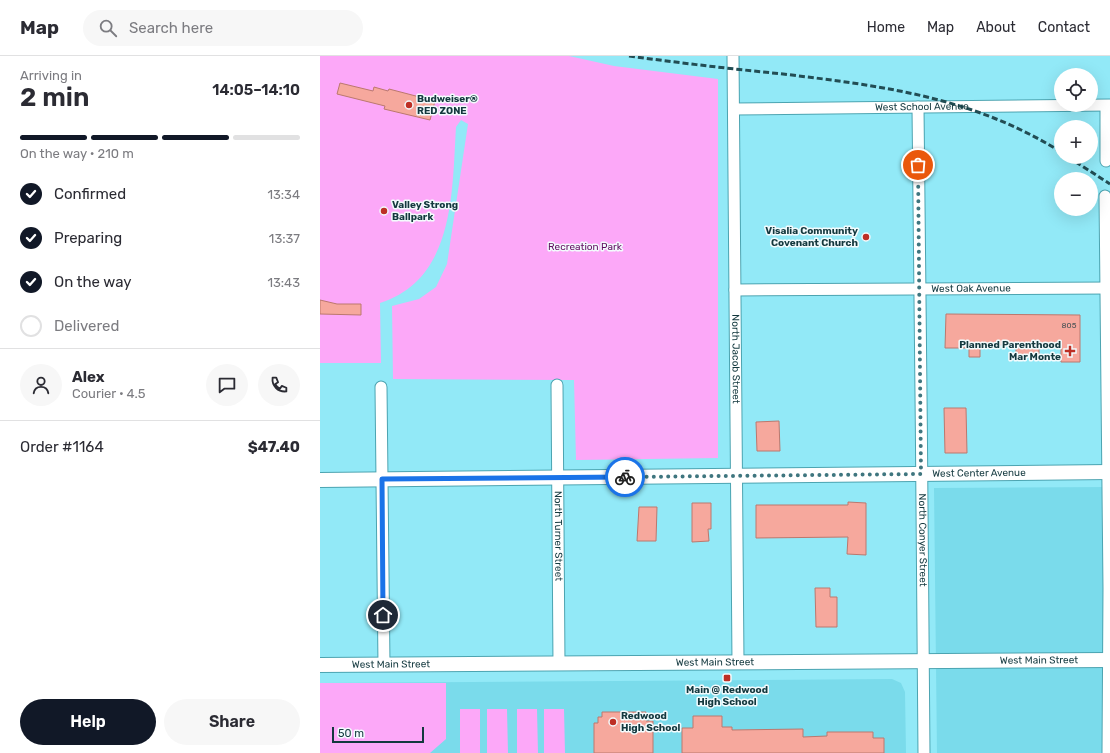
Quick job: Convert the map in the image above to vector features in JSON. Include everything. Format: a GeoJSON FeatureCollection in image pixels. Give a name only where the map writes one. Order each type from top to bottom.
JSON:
{"type":"FeatureCollection","features":[{"type":"Feature","properties":{"kind":"street","name":"North Jacob Street"},"geometry":{"type":"LineString","coordinates":[[733,56],[738,662]]}},
{"type":"Feature","properties":{"kind":"street","name":"West School Avenue"},"geometry":{"type":"LineString","coordinates":[[734,109],[1108,106]]}},
{"type":"Feature","properties":{"kind":"street"},"geometry":{"type":"LineString","coordinates":[[1106,161],[1108,106]]}},
{"type":"Feature","properties":{"kind":"street","name":"North Conyer Street"},"geometry":{"type":"LineString","coordinates":[[918,107],[921,474],[924,518],[924,753]]}},
{"type":"Feature","properties":{"kind":"street"},"geometry":{"type":"LineString","coordinates":[[1105,196],[1109,472],[1108,753]]}},
{"type":"Feature","properties":{"kind":"street","name":"West Oak Avenue"},"geometry":{"type":"LineString","coordinates":[[735,290],[1107,288]]}},
{"type":"Feature","properties":{"kind":"street","name":"North Turner Street"},"geometry":{"type":"LineString","coordinates":[[557,385],[559,664]]}},
{"type":"Feature","properties":{"kind":"street"},"geometry":{"type":"LineString","coordinates":[[381,387],[384,665]]}},
{"type":"Feature","properties":{"kind":"street","name":"West Center Avenue"},"geometry":{"type":"LineString","coordinates":[[320,480],[736,477],[1109,472]]}},
{"type":"Feature","properties":{"kind":"street","name":"West Main Street"},"geometry":{"type":"LineString","coordinates":[[320,665],[1109,660]]}},
{"type":"Feature","properties":{"kind":"shaded area"},"geometry":{"type":"Polygon","coordinates":[[[1110,487],[1110,753],[937,753],[934,488],[1110,487]]]}},
{"type":"Feature","properties":{"kind":"shaded area","name":"Redwood High School"},"geometry":{"type":"Polygon","coordinates":[[[892,679],[901,683],[905,692],[906,753],[320,753],[320,683],[892,679]]]}},
{"type":"Feature","properties":{"kind":"green space","name":"Recreation Park"},"geometry":{"type":"Polygon","coordinates":[[[320,56],[569,56],[614,66],[718,79],[718,458],[576,460],[574,380],[393,379],[392,306],[419,299],[436,287],[447,264],[468,124],[461,120],[456,127],[450,205],[445,230],[436,254],[423,275],[405,291],[380,303],[381,363],[320,363],[320,56]]]}},
{"type":"Feature","properties":{"kind":"green space"},"geometry":{"type":"Polygon","coordinates":[[[320,683],[446,683],[446,739],[430,753],[320,753],[320,683]]]}},
{"type":"Feature","properties":{"kind":"green space"},"geometry":{"type":"Polygon","coordinates":[[[460,709],[480,709],[480,753],[460,753],[460,709]]]}},
{"type":"Feature","properties":{"kind":"green space"},"geometry":{"type":"Polygon","coordinates":[[[487,709],[507,709],[508,753],[487,753],[487,709]]]}},
{"type":"Feature","properties":{"kind":"green space"},"geometry":{"type":"Polygon","coordinates":[[[517,709],[537,709],[538,753],[517,753],[517,709]]]}},
{"type":"Feature","properties":{"kind":"green space"},"geometry":{"type":"Polygon","coordinates":[[[544,709],[564,709],[565,753],[544,753],[544,709]]]}},
{"type":"Feature","properties":{"kind":"building","name":"Budweiser® RED ZONE"},"geometry":{"type":"Polygon","coordinates":[[[340,83],[373,91],[374,87],[388,91],[389,89],[435,101],[430,120],[384,109],[385,106],[337,94],[340,83]]]}},
{"type":"Feature","properties":{"kind":"building"},"geometry":{"type":"Polygon","coordinates":[[[320,300],[337,304],[361,304],[361,315],[320,314],[320,300]]]}},
{"type":"Feature","properties":{"kind":"building"},"geometry":{"type":"Polygon","coordinates":[[[946,314],[1080,315],[1080,362],[1061,362],[1061,345],[1039,345],[1039,356],[1016,356],[1016,345],[980,345],[980,357],[969,357],[969,348],[945,348],[946,314]]]}},
{"type":"Feature","properties":{"kind":"building"},"geometry":{"type":"Polygon","coordinates":[[[944,408],[966,408],[967,453],[945,453],[944,408]]]}},
{"type":"Feature","properties":{"kind":"building"},"geometry":{"type":"Polygon","coordinates":[[[779,421],[780,451],[757,451],[756,422],[779,421]]]}},
{"type":"Feature","properties":{"kind":"building"},"geometry":{"type":"Polygon","coordinates":[[[848,502],[866,503],[866,555],[847,554],[848,537],[756,538],[756,505],[848,505],[848,502]]]}},
{"type":"Feature","properties":{"kind":"building"},"geometry":{"type":"Polygon","coordinates":[[[692,503],[711,503],[711,529],[708,529],[709,541],[692,542],[692,503]]]}},
{"type":"Feature","properties":{"kind":"building"},"geometry":{"type":"Polygon","coordinates":[[[639,507],[657,507],[656,541],[637,541],[639,507]]]}},
{"type":"Feature","properties":{"kind":"building"},"geometry":{"type":"Polygon","coordinates":[[[815,588],[830,588],[830,597],[837,597],[837,627],[816,627],[815,588]]]}},
{"type":"Feature","properties":{"kind":"building"},"geometry":{"type":"Polygon","coordinates":[[[602,712],[646,712],[646,721],[653,721],[653,753],[594,753],[594,723],[598,723],[598,717],[602,717],[602,712]]]}},
{"type":"Feature","properties":{"kind":"building"},"geometry":{"type":"Polygon","coordinates":[[[693,716],[722,716],[722,727],[732,727],[732,730],[803,729],[803,737],[827,736],[827,732],[873,732],[873,738],[884,738],[884,753],[682,753],[682,728],[693,728],[693,716]]]}},
{"type":"Feature","properties":{"kind":"railway"},"geometry":{"type":"LineString","coordinates":[[629,56],[783,74],[892,89],[961,106],[994,118],[1028,133],[1054,148]]}},
{"type":"Feature","properties":{"kind":"railway"},"geometry":{"type":"LineString","coordinates":[[1079,164],[1110,184]]}},
{"type":"Feature","properties":{"kind":"way so far"},"geometry":{"type":"LineString","coordinates":[[625,477],[921,474],[918,165]]}},
{"type":"Feature","properties":{"kind":"place","name":"Budweiser® RED ZONE"},"geometry":{"type":"Point","coordinates":[409,105]}},
{"type":"Feature","properties":{"kind":"place","name":"Valley Strong Ballpark"},"geometry":{"type":"Point","coordinates":[384,211]}},
{"type":"Feature","properties":{"kind":"place","name":"Visalia Community Covenant Church"},"geometry":{"type":"Point","coordinates":[866,237]}},
{"type":"Feature","properties":{"kind":"place","name":"Planned Parenthood Mar Monte"},"geometry":{"type":"Point","coordinates":[1070,351]}},
{"type":"Feature","properties":{"kind":"place","name":"Main @ Redwood High School"},"geometry":{"type":"Point","coordinates":[727,678]}},
{"type":"Feature","properties":{"kind":"place","name":"Redwood High School"},"geometry":{"type":"Point","coordinates":[613,722]}},
{"type":"Feature","properties":{"kind":"route"},"geometry":{"type":"LineString","coordinates":[[383,615],[382,479],[625,477]]}}]}
